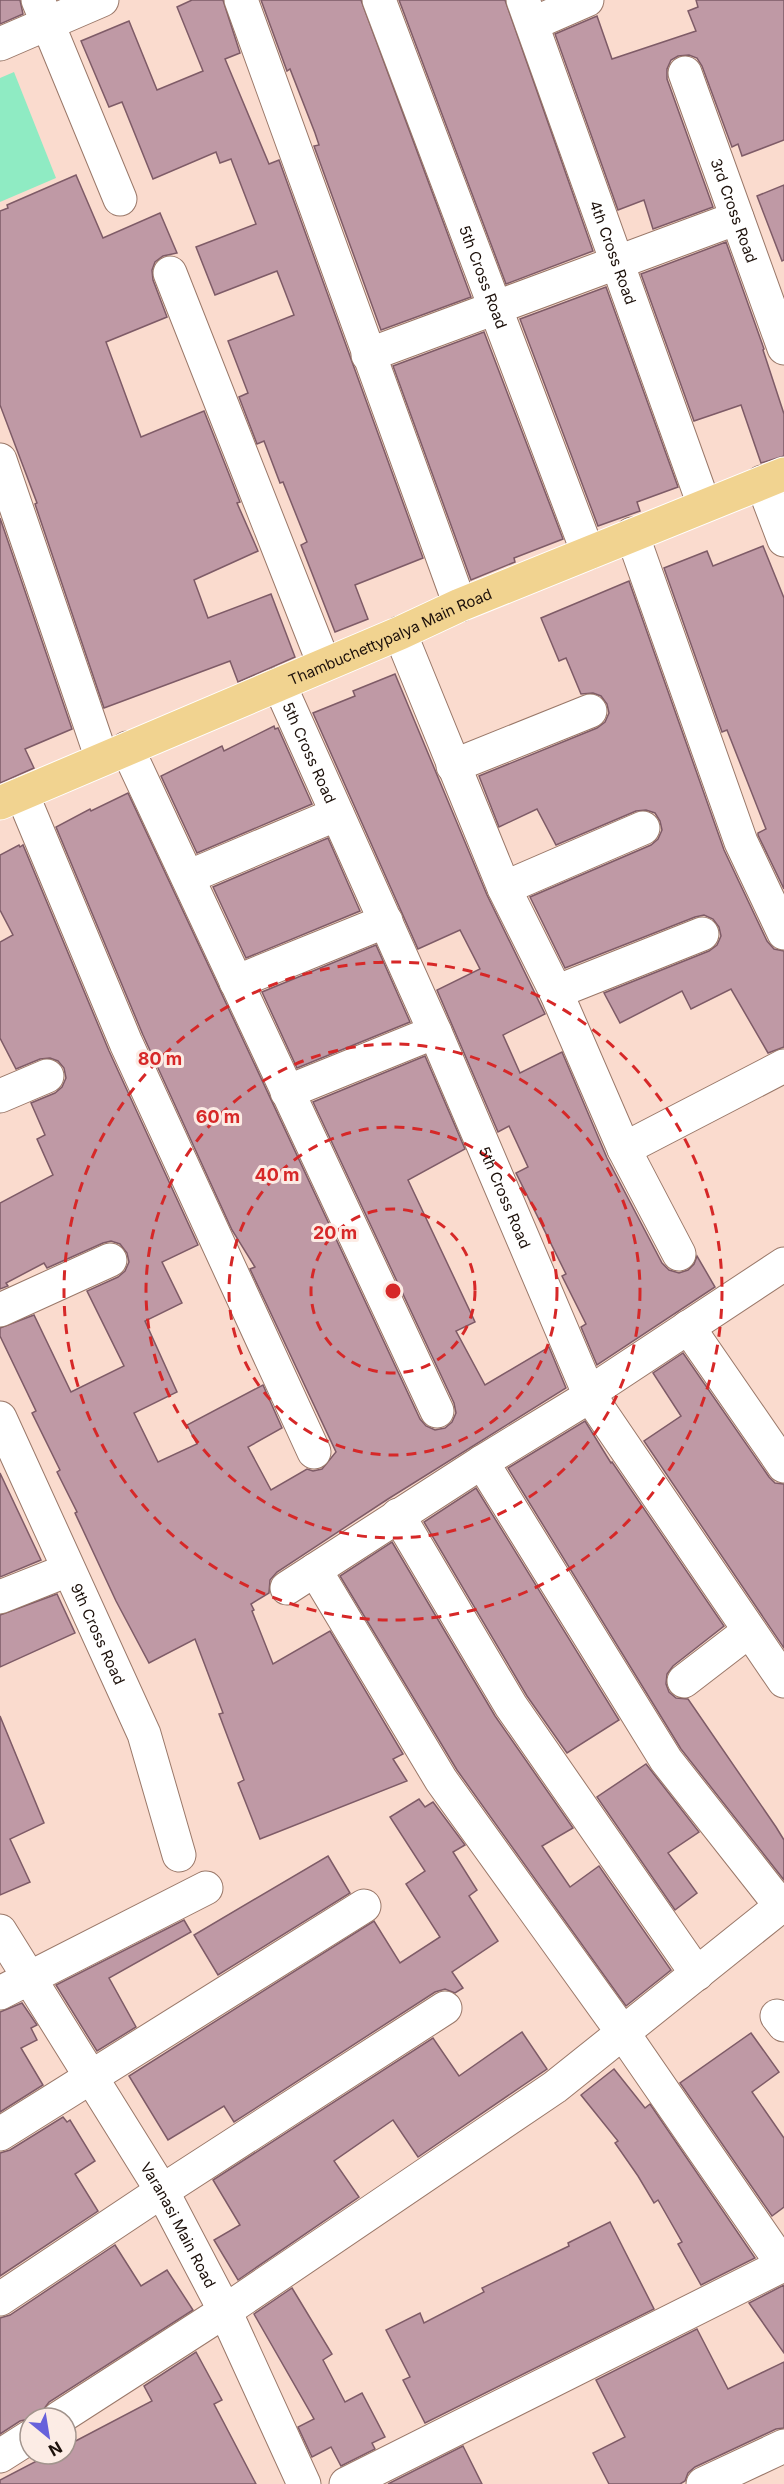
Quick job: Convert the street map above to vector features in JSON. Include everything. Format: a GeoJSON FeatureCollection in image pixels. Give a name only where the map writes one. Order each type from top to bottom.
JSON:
{"type":"FeatureCollection","features":[{"type":"Feature","properties":{"kind":"main road","name":"Thambuchettypalya Main Road"},"geometry":{"type":"LineString","coordinates":[[11,798],[400,633],[460,605],[773,478]]}},
{"type":"Feature","properties":{"kind":"street"},"geometry":{"type":"LineString","coordinates":[[0,44],[43,12],[102,0]]}},
{"type":"Feature","properties":{"kind":"street"},"geometry":{"type":"LineString","coordinates":[[241,0],[460,605]]}},
{"type":"Feature","properties":{"kind":"street","name":"5th Cross Road"},"geometry":{"type":"LineString","coordinates":[[380,0],[588,553]]}},
{"type":"Feature","properties":{"kind":"street"},"geometry":{"type":"LineString","coordinates":[[528,12],[587,0]]}},
{"type":"Feature","properties":{"kind":"street"},"geometry":{"type":"LineString","coordinates":[[43,12],[120,199]]}},
{"type":"Feature","properties":{"kind":"street","name":"4th Cross Road"},"geometry":{"type":"LineString","coordinates":[[528,12],[704,506]]}},
{"type":"Feature","properties":{"kind":"street","name":"3rd Cross Road"},"geometry":{"type":"LineString","coordinates":[[685,73],[784,348]]}},
{"type":"Feature","properties":{"kind":"street"},"geometry":{"type":"LineString","coordinates":[[368,355],[737,218]]}},
{"type":"Feature","properties":{"kind":"street"},"geometry":{"type":"LineString","coordinates":[[170,273],[324,664]]}},
{"type":"Feature","properties":{"kind":"street"},"geometry":{"type":"LineString","coordinates":[[0,460],[115,754],[188,877],[437,1412]]}},
{"type":"Feature","properties":{"kind":"street"},"geometry":{"type":"LineString","coordinates":[[773,478],[784,540]]}},
{"type":"Feature","properties":{"kind":"street"},"geometry":{"type":"LineString","coordinates":[[632,534],[741,842],[784,933]]}},
{"type":"Feature","properties":{"kind":"street"},"geometry":{"type":"LineString","coordinates":[[400,633],[504,888],[556,992],[624,1149],[679,1254]]}},
{"type":"Feature","properties":{"kind":"street","name":"5th Cross Road"},"geometry":{"type":"LineString","coordinates":[[279,684],[435,1032],[590,1396],[784,1681]]}},
{"type":"Feature","properties":{"kind":"street"},"geometry":{"type":"LineString","coordinates":[[453,766],[590,711]]}},
{"type":"Feature","properties":{"kind":"street"},"geometry":{"type":"LineString","coordinates":[[11,798],[314,1452]]}},
{"type":"Feature","properties":{"kind":"street"},"geometry":{"type":"LineString","coordinates":[[188,877],[337,814]]}},
{"type":"Feature","properties":{"kind":"street"},"geometry":{"type":"LineString","coordinates":[[504,888],[643,828]]}},
{"type":"Feature","properties":{"kind":"street"},"geometry":{"type":"LineString","coordinates":[[236,982],[386,921]]}},
{"type":"Feature","properties":{"kind":"street"},"geometry":{"type":"LineString","coordinates":[[556,992],[702,934]]}},
{"type":"Feature","properties":{"kind":"street"},"geometry":{"type":"LineString","coordinates":[[287,1092],[435,1032]]}},
{"type":"Feature","properties":{"kind":"street"},"geometry":{"type":"LineString","coordinates":[[624,1149],[784,1066]]}},
{"type":"Feature","properties":{"kind":"street"},"geometry":{"type":"LineString","coordinates":[[4,1084],[47,1076]]}},
{"type":"Feature","properties":{"kind":"street"},"geometry":{"type":"LineString","coordinates":[[0,1310],[110,1260]]}},
{"type":"Feature","properties":{"kind":"street"},"geometry":{"type":"LineString","coordinates":[[287,1588],[398,1515],[590,1396],[598,1387],[784,1264]]}},
{"type":"Feature","properties":{"kind":"street"},"geometry":{"type":"LineString","coordinates":[[687,1327],[784,1466]]}},
{"type":"Feature","properties":{"kind":"street","name":"9th Cross Road"},"geometry":{"type":"LineString","coordinates":[[0,1418],[144,1734],[180,1855]]}},
{"type":"Feature","properties":{"kind":"street"},"geometry":{"type":"LineString","coordinates":[[78,2406],[225,2311],[555,2087],[781,1906],[666,1760],[482,1462]]}},
{"type":"Feature","properties":{"kind":"street"},"geometry":{"type":"LineString","coordinates":[[398,1515],[511,1707],[697,1974]]}},
{"type":"Feature","properties":{"kind":"street"},"geometry":{"type":"LineString","coordinates":[[0,1597],[68,1570]]}},
{"type":"Feature","properties":{"kind":"street"},"geometry":{"type":"LineString","coordinates":[[315,1570],[441,1780],[623,2032],[783,2265],[346,2484]]}},
{"type":"Feature","properties":{"kind":"street"},"geometry":{"type":"LineString","coordinates":[[684,1681],[750,1631]]}},
{"type":"Feature","properties":{"kind":"street"},"geometry":{"type":"LineString","coordinates":[[0,1993],[206,1888]]}},
{"type":"Feature","properties":{"kind":"street"},"geometry":{"type":"LineString","coordinates":[[0,2134],[364,1906]]}},
{"type":"Feature","properties":{"kind":"street","name":"Varanasi Main Road"},"geometry":{"type":"LineString","coordinates":[[0,1931],[162,2191],[225,2311],[304,2484]]}},
{"type":"Feature","properties":{"kind":"street"},"geometry":{"type":"LineString","coordinates":[[0,2299],[445,2008]]}},
{"type":"Feature","properties":{"kind":"street"},"geometry":{"type":"LineString","coordinates":[[0,2456],[18,2445]]}},
{"type":"Feature","properties":{"kind":"street"},"geometry":{"type":"LineString","coordinates":[[703,2484],[784,2446]]}},
{"type":"Feature","properties":{"kind":"green space"},"geometry":{"type":"Polygon","coordinates":[[[14,72],[56,178],[0,202],[0,78],[14,72]]]}},
{"type":"Feature","properties":{"kind":"building"},"geometry":{"type":"Polygon","coordinates":[[[0,0],[20,0],[23,14],[0,24],[0,0]]]}},
{"type":"Feature","properties":{"kind":"building"},"geometry":{"type":"Polygon","coordinates":[[[192,0],[223,0],[240,53],[225,59],[269,164],[279,160],[423,558],[355,585],[368,619],[335,632],[301,545],[307,542],[283,482],[280,483],[264,441],[257,444],[239,397],[248,393],[228,341],[294,315],[277,271],[215,295],[196,247],[256,224],[231,159],[220,163],[216,152],[153,179],[122,102],[109,107],[81,41],[129,21],[157,90],[203,71],[177,7],[192,0]]]}},
{"type":"Feature","properties":{"kind":"building"},"geometry":{"type":"Polygon","coordinates":[[[261,0],[361,0],[471,297],[381,330],[314,146],[319,145],[315,133],[290,69],[287,71],[261,0]]]}},
{"type":"Feature","properties":{"kind":"building"},"geometry":{"type":"Polygon","coordinates":[[[399,0],[505,0],[593,251],[506,284],[399,0]]]}},
{"type":"Feature","properties":{"kind":"building"},"geometry":{"type":"Polygon","coordinates":[[[696,0],[784,0],[784,140],[742,156],[738,144],[732,147],[697,58],[689,55],[678,56],[671,60],[667,69],[667,79],[713,207],[653,229],[644,200],[618,210],[555,34],[597,16],[612,59],[696,31],[688,11],[698,7],[696,0]]]}},
{"type":"Feature","properties":{"kind":"building"},"geometry":{"type":"Polygon","coordinates":[[[76,175],[103,238],[160,213],[177,253],[163,256],[155,262],[152,270],[153,280],[167,317],[106,342],[141,437],[204,411],[240,502],[237,503],[258,551],[194,580],[208,618],[271,594],[295,657],[238,682],[230,661],[104,708],[35,504],[37,503],[0,405],[0,211],[8,208],[7,205],[76,175]]]}},
{"type":"Feature","properties":{"kind":"building"},"geometry":{"type":"Polygon","coordinates":[[[784,185],[784,260],[782,261],[757,196],[784,185]]]}},
{"type":"Feature","properties":{"kind":"building"},"geometry":{"type":"Polygon","coordinates":[[[726,242],[764,349],[784,414],[784,456],[761,463],[741,405],[694,421],[641,274],[726,242]]]}},
{"type":"Feature","properties":{"kind":"building"},"geometry":{"type":"Polygon","coordinates":[[[606,287],[678,487],[637,502],[640,511],[598,526],[520,319],[606,287]]]}},
{"type":"Feature","properties":{"kind":"building"},"geometry":{"type":"Polygon","coordinates":[[[484,332],[563,539],[514,558],[515,562],[471,580],[393,366],[484,332]]]}},
{"type":"Feature","properties":{"kind":"building"},"geometry":{"type":"Polygon","coordinates":[[[0,518],[72,729],[25,749],[34,768],[0,783],[0,518]]]}},
{"type":"Feature","properties":{"kind":"building"},"geometry":{"type":"Polygon","coordinates":[[[763,546],[784,598],[784,889],[758,835],[766,829],[727,730],[722,732],[664,568],[707,551],[713,566],[763,546]]]}},
{"type":"Feature","properties":{"kind":"building"},"geometry":{"type":"Polygon","coordinates":[[[629,581],[724,850],[767,941],[774,949],[784,951],[784,1047],[768,1053],[731,989],[691,1009],[682,991],[620,1023],[604,993],[709,951],[717,945],[721,936],[719,927],[713,919],[704,915],[695,917],[565,968],[530,897],[651,845],[658,839],[662,830],[655,813],[646,810],[636,811],[556,845],[537,809],[499,827],[479,776],[597,728],[605,722],[609,713],[607,704],[601,696],[593,693],[581,694],[566,658],[559,661],[541,618],[629,581]]]}},
{"type":"Feature","properties":{"kind":"building"},"geometry":{"type":"Polygon","coordinates":[[[395,674],[487,895],[545,1014],[503,1035],[520,1073],[562,1052],[607,1158],[662,1263],[669,1270],[679,1273],[688,1270],[694,1264],[697,1256],[715,1287],[597,1365],[581,1327],[586,1324],[562,1276],[566,1274],[516,1173],[528,1167],[509,1126],[498,1132],[437,990],[480,969],[460,930],[418,949],[313,713],[355,696],[353,691],[395,674]]]}},
{"type":"Feature","properties":{"kind":"building"},"geometry":{"type":"Polygon","coordinates":[[[274,726],[275,729],[278,728],[312,804],[197,853],[161,776],[222,746],[224,751],[274,726]]]}},
{"type":"Feature","properties":{"kind":"building"},"geometry":{"type":"Polygon","coordinates":[[[128,793],[420,1419],[426,1426],[435,1430],[445,1428],[452,1422],[456,1413],[454,1403],[313,1102],[425,1056],[465,1149],[408,1180],[475,1322],[456,1331],[485,1385],[549,1347],[566,1388],[388,1499],[277,1572],[270,1580],[269,1593],[251,1604],[273,1664],[330,1631],[403,1754],[393,1759],[407,1781],[260,1839],[238,1783],[244,1780],[219,1714],[223,1713],[195,1639],[149,1663],[116,1601],[75,1513],[77,1512],[57,1472],[60,1470],[32,1413],[36,1411],[0,1336],[0,1328],[34,1315],[71,1392],[124,1366],[87,1291],[118,1277],[125,1271],[129,1262],[127,1253],[120,1244],[111,1241],[103,1243],[47,1268],[44,1263],[6,1283],[8,1286],[0,1289],[0,1203],[53,1175],[37,1139],[45,1135],[31,1103],[55,1093],[62,1087],[66,1078],[64,1068],[58,1061],[50,1058],[40,1059],[16,1069],[0,1038],[0,942],[13,935],[0,910],[0,855],[23,845],[109,1051],[198,1245],[162,1262],[182,1303],[145,1321],[177,1392],[134,1413],[158,1462],[197,1444],[187,1425],[263,1385],[282,1428],[248,1447],[271,1490],[307,1469],[313,1471],[322,1469],[336,1452],[250,1269],[255,1267],[232,1230],[143,1035],[56,827],[128,793]]]}},
{"type":"Feature","properties":{"kind":"building"},"geometry":{"type":"Polygon","coordinates":[[[328,838],[360,911],[246,958],[213,887],[328,838]]]}},
{"type":"Feature","properties":{"kind":"building"},"geometry":{"type":"Polygon","coordinates":[[[376,945],[410,1022],[297,1068],[262,992],[376,945]]]}},
{"type":"Feature","properties":{"kind":"building"},"geometry":{"type":"Polygon","coordinates":[[[683,1353],[769,1477],[775,1483],[784,1484],[784,1648],[644,1441],[681,1416],[653,1373],[683,1353]]]}},
{"type":"Feature","properties":{"kind":"building"},"geometry":{"type":"Polygon","coordinates":[[[585,1421],[611,1463],[724,1626],[673,1666],[667,1674],[666,1684],[669,1692],[676,1698],[688,1699],[784,1840],[784,1880],[681,1749],[508,1468],[585,1421]]]}},
{"type":"Feature","properties":{"kind":"building"},"geometry":{"type":"Polygon","coordinates":[[[0,1473],[41,1560],[0,1577],[0,1473]]]}},
{"type":"Feature","properties":{"kind":"building"},"geometry":{"type":"Polygon","coordinates":[[[476,1488],[619,1720],[567,1753],[527,1696],[424,1522],[476,1488]]]}},
{"type":"Feature","properties":{"kind":"building"},"geometry":{"type":"Polygon","coordinates":[[[392,1542],[495,1716],[573,1828],[542,1846],[570,1887],[599,1866],[671,1970],[626,2006],[457,1770],[340,1576],[392,1542]]]}},
{"type":"Feature","properties":{"kind":"building"},"geometry":{"type":"Polygon","coordinates":[[[57,1594],[75,1633],[0,1667],[0,1615],[57,1594]]]}},
{"type":"Feature","properties":{"kind":"building"},"geometry":{"type":"Polygon","coordinates":[[[0,1716],[44,1823],[10,1839],[30,1882],[0,1895],[0,1716]]]}},
{"type":"Feature","properties":{"kind":"building"},"geometry":{"type":"Polygon","coordinates":[[[646,1764],[699,1832],[668,1853],[697,1893],[675,1910],[597,1797],[646,1764]]]}},
{"type":"Feature","properties":{"kind":"building"},"geometry":{"type":"Polygon","coordinates":[[[419,1799],[425,1807],[433,1802],[465,1845],[453,1852],[477,1890],[469,1896],[498,1941],[452,1972],[463,1988],[455,1993],[445,1989],[435,1992],[234,2122],[224,2106],[168,2140],[129,2076],[374,1921],[400,1963],[440,1937],[406,1884],[425,1871],[390,1817],[419,1799]]]}},
{"type":"Feature","properties":{"kind":"building"},"geometry":{"type":"Polygon","coordinates":[[[328,1856],[350,1893],[218,1975],[194,1935],[328,1856]]]}},
{"type":"Feature","properties":{"kind":"building"},"geometry":{"type":"Polygon","coordinates":[[[184,1920],[191,1932],[109,1978],[136,2027],[97,2051],[56,1985],[184,1920]]]}},
{"type":"Feature","properties":{"kind":"building"},"geometry":{"type":"Polygon","coordinates":[[[22,2003],[37,2025],[31,2028],[37,2040],[21,2048],[43,2085],[0,2112],[0,2012],[22,2003]]]}},
{"type":"Feature","properties":{"kind":"building"},"geometry":{"type":"Polygon","coordinates":[[[522,2032],[547,2069],[418,2157],[393,2120],[334,2161],[359,2197],[238,2280],[214,2240],[240,2225],[213,2180],[433,2038],[459,2076],[522,2032]]]}},
{"type":"Feature","properties":{"kind":"building"},"geometry":{"type":"Polygon","coordinates":[[[751,2033],[779,2072],[752,2092],[784,2138],[784,2207],[772,2216],[680,2083],[751,2033]]]}},
{"type":"Feature","properties":{"kind":"building"},"geometry":{"type":"Polygon","coordinates":[[[614,2069],[645,2108],[650,2104],[755,2258],[701,2285],[678,2244],[682,2242],[658,2200],[654,2203],[615,2143],[618,2141],[581,2095],[614,2069]]]}},
{"type":"Feature","properties":{"kind":"building"},"geometry":{"type":"Polygon","coordinates":[[[63,2117],[67,2122],[70,2120],[95,2161],[75,2174],[98,2211],[0,2276],[0,2153],[10,2150],[63,2117]]]}},
{"type":"Feature","properties":{"kind":"building"},"geometry":{"type":"Polygon","coordinates":[[[610,2222],[654,2309],[425,2423],[403,2380],[410,2377],[386,2330],[420,2313],[424,2323],[484,2292],[482,2288],[569,2246],[568,2243],[610,2222]]]}},
{"type":"Feature","properties":{"kind":"building"},"geometry":{"type":"Polygon","coordinates":[[[115,2245],[141,2286],[167,2270],[193,2310],[46,2406],[18,2406],[18,2422],[0,2434],[0,2318],[10,2315],[115,2245]]]}},
{"type":"Feature","properties":{"kind":"building"},"geometry":{"type":"Polygon","coordinates":[[[784,2285],[784,2353],[749,2303],[784,2285]]]}},
{"type":"Feature","properties":{"kind":"building"},"geometry":{"type":"Polygon","coordinates":[[[292,2288],[332,2354],[323,2360],[345,2402],[362,2393],[385,2437],[372,2443],[375,2449],[341,2466],[331,2447],[312,2457],[298,2427],[314,2419],[254,2314],[292,2288]]]}},
{"type":"Feature","properties":{"kind":"building"},"geometry":{"type":"Polygon","coordinates":[[[697,2329],[728,2389],[784,2362],[784,2428],[776,2429],[695,2467],[680,2484],[609,2484],[593,2453],[625,2437],[596,2380],[697,2329]]]}},
{"type":"Feature","properties":{"kind":"building"},"geometry":{"type":"Polygon","coordinates":[[[196,2352],[222,2400],[214,2404],[256,2484],[0,2484],[0,2480],[27,2466],[78,2466],[78,2440],[152,2401],[144,2386],[196,2352]]]}},
{"type":"Feature","properties":{"kind":"building"},"geometry":{"type":"Polygon","coordinates":[[[463,2446],[482,2484],[388,2484],[463,2446]]]}}]}
